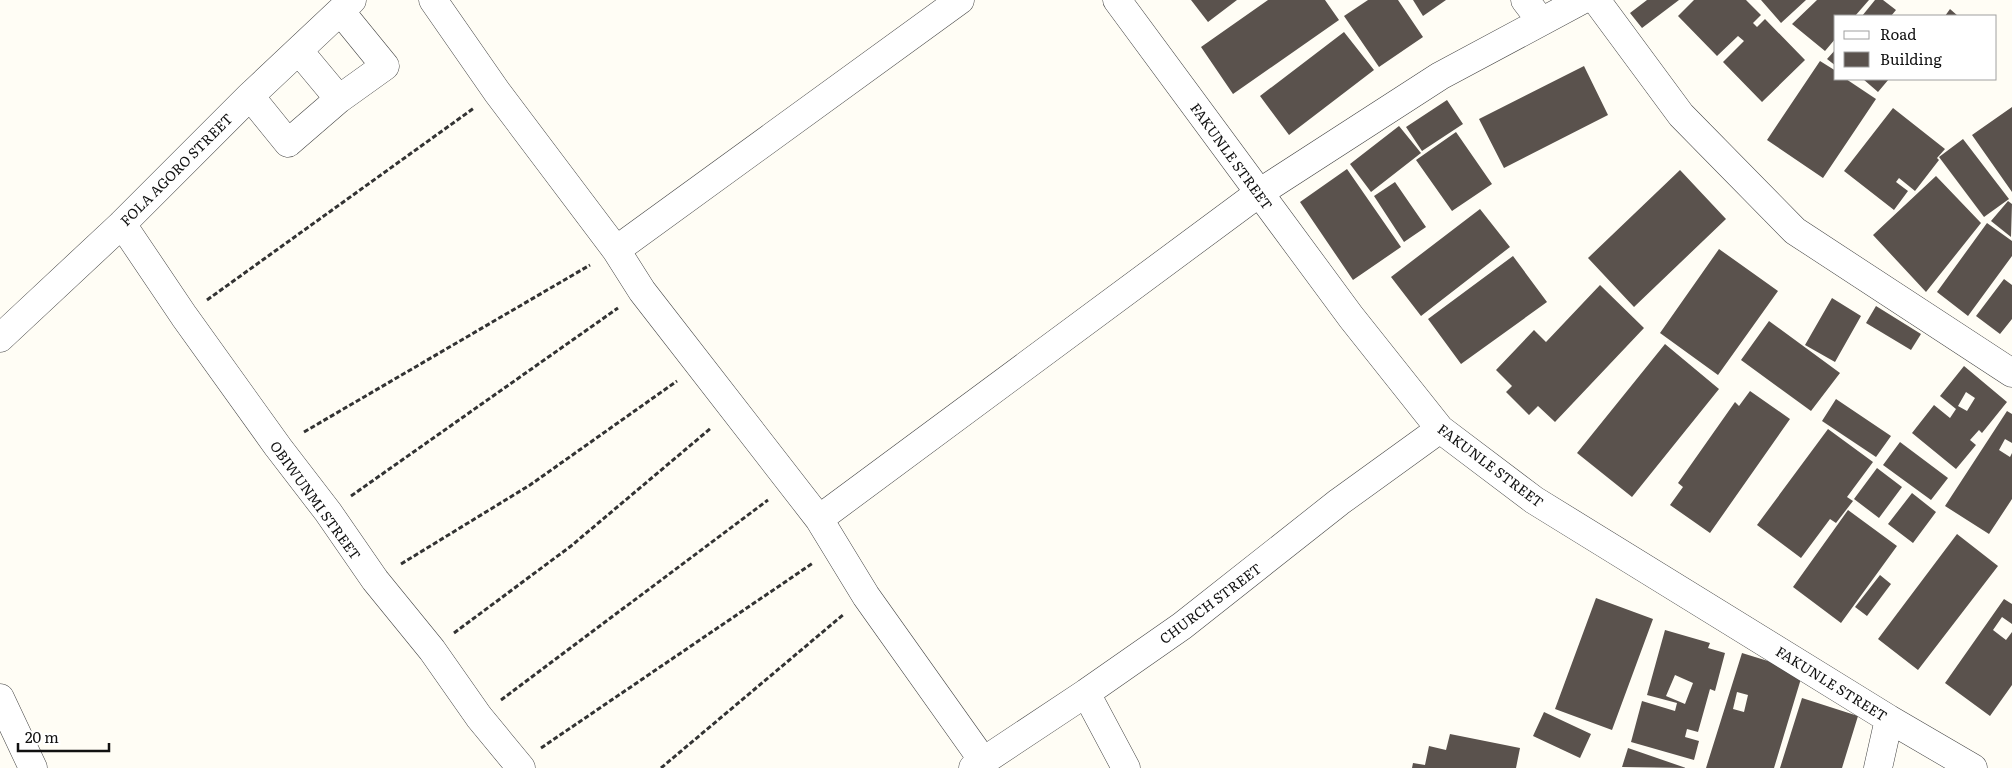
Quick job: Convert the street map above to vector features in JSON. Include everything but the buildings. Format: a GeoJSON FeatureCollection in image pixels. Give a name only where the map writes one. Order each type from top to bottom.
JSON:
{"type":"FeatureCollection","features":[{"type":"Feature","properties":{"kind":"street"},"geometry":{"type":"LineString","coordinates":[[433,0],[497,92],[616,250],[642,291],[819,519],[866,596],[978,765]]}},
{"type":"Feature","properties":{"kind":"street"},"geometry":{"type":"LineString","coordinates":[[616,250],[960,0]]}},
{"type":"Feature","properties":{"kind":"street","name":"FAKUNLE STREET"},"geometry":{"type":"LineString","coordinates":[[1117,0],[1351,317],[1440,429],[1534,500],[1972,768]]}},
{"type":"Feature","properties":{"kind":"street"},"geometry":{"type":"LineString","coordinates":[[819,519],[1259,193],[1440,76],[1533,10],[1582,0]]}},
{"type":"Feature","properties":{"kind":"street"},"geometry":{"type":"LineString","coordinates":[[1596,0],[1681,114],[1796,231],[2012,373]]}},
{"type":"Feature","properties":{"kind":"street"},"geometry":{"type":"LineString","coordinates":[[250,96],[288,143],[339,99],[385,66],[347,6]]}},
{"type":"Feature","properties":{"kind":"street","name":"FOLA AGORO STREET"},"geometry":{"type":"LineString","coordinates":[[0,338],[122,224],[250,96],[347,6]]}},
{"type":"Feature","properties":{"kind":"street"},"geometry":{"type":"LineString","coordinates":[[299,51],[339,99]]}},
{"type":"Feature","properties":{"kind":"street","name":"OBIWUNMI STREET"},"geometry":{"type":"LineString","coordinates":[[122,224],[184,316],[278,447],[328,512],[375,580],[432,650],[479,717],[519,766]]}},
{"type":"Feature","properties":{"kind":"street","name":"CHURCH STREET"},"geometry":{"type":"LineString","coordinates":[[978,765],[1182,626],[1340,502],[1440,429]]}},
{"type":"Feature","properties":{"kind":"street"},"geometry":{"type":"LineString","coordinates":[[1086,693],[1126,768]]}},
{"type":"Feature","properties":{"kind":"street"},"geometry":{"type":"LineString","coordinates":[[0,698],[34,768]]}},
{"type":"Feature","properties":{"kind":"street"},"geometry":{"type":"LineString","coordinates":[[1878,768],[1889,718]]}},
{"type":"Feature","properties":{"kind":"path"},"geometry":{"type":"LineString","coordinates":[[184,316],[497,92]]}},
{"type":"Feature","properties":{"kind":"path"},"geometry":{"type":"LineString","coordinates":[[278,447],[616,250]]}},
{"type":"Feature","properties":{"kind":"path"},"geometry":{"type":"LineString","coordinates":[[328,512],[642,291]]}},
{"type":"Feature","properties":{"kind":"path"},"geometry":{"type":"LineString","coordinates":[[375,580],[530,485],[700,364]]}},
{"type":"Feature","properties":{"kind":"path"},"geometry":{"type":"LineString","coordinates":[[432,650],[571,546],[734,408]]}},
{"type":"Feature","properties":{"kind":"path"},"geometry":{"type":"LineString","coordinates":[[479,717],[792,482]]}},
{"type":"Feature","properties":{"kind":"path"},"geometry":{"type":"LineString","coordinates":[[519,766],[836,547]]}},
{"type":"Feature","properties":{"kind":"path"},"geometry":{"type":"LineString","coordinates":[[662,768],[866,596]]}}]}
